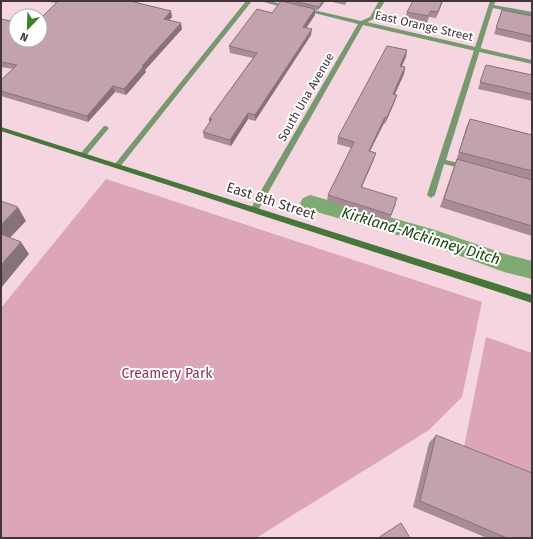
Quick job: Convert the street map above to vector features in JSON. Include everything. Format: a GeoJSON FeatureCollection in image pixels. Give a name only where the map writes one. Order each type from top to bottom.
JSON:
{"type":"FeatureCollection","features":[{"type":"Feature","properties":{"kind":"street"},"geometry":{"type":"LineString","coordinates":[[117,166],[250,1]]}},
{"type":"Feature","properties":{"kind":"street","name":"East Orange Street"},"geometry":{"type":"LineString","coordinates":[[266,1],[532,62]]}},
{"type":"Feature","properties":{"kind":"street","name":"South Una Avenue"},"geometry":{"type":"LineString","coordinates":[[254,210],[361,23],[372,18],[382,1]]}},
{"type":"Feature","properties":{"kind":"street"},"geometry":{"type":"LineString","coordinates":[[430,195],[493,3],[532,14]]}},
{"type":"Feature","properties":{"kind":"street"},"geometry":{"type":"LineString","coordinates":[[83,155],[106,128]]}},
{"type":"Feature","properties":{"kind":"street","name":"East 8th Street"},"geometry":{"type":"LineString","coordinates":[[1,129],[532,299]]}},
{"type":"Feature","properties":{"kind":"street"},"geometry":{"type":"LineString","coordinates":[[442,161],[472,169]]}},
{"type":"Feature","properties":{"kind":"green space","name":"Creamery Park"},"geometry":{"type":"Polygon","coordinates":[[[106,179],[482,302],[462,397],[429,430],[256,538],[1,538],[1,308],[106,179]]]}},
{"type":"Feature","properties":{"kind":"green space"},"geometry":{"type":"Polygon","coordinates":[[[486,337],[532,353],[532,473],[464,447],[486,337]]]}},
{"type":"Feature","properties":{"kind":"building"},"geometry":{"type":"Polygon","coordinates":[[[58,1],[130,1],[171,11],[164,19],[181,23],[142,66],[144,66],[124,89],[113,86],[87,116],[1,91],[1,80],[17,65],[1,62],[1,19],[8,20],[8,48],[48,48],[48,11],[58,1]]]}},
{"type":"Feature","properties":{"kind":"building"},"geometry":{"type":"Polygon","coordinates":[[[281,1],[315,9],[303,27],[312,29],[255,115],[248,113],[230,140],[203,132],[212,119],[209,119],[257,53],[229,46],[257,9],[272,13],[281,1]]]}},
{"type":"Feature","properties":{"kind":"building"},"geometry":{"type":"Polygon","coordinates":[[[292,1],[323,1],[319,7],[292,1]]]}},
{"type":"Feature","properties":{"kind":"building"},"geometry":{"type":"Polygon","coordinates":[[[413,1],[442,1],[438,12],[431,11],[428,16],[407,12],[413,1]]]}},
{"type":"Feature","properties":{"kind":"building"},"geometry":{"type":"Polygon","coordinates":[[[502,10],[532,16],[532,36],[496,28],[502,10]]]}},
{"type":"Feature","properties":{"kind":"building"},"geometry":{"type":"Polygon","coordinates":[[[387,46],[407,50],[400,66],[405,67],[393,94],[397,95],[369,151],[376,153],[361,187],[397,198],[391,215],[328,195],[354,142],[338,137],[387,46]]]}},
{"type":"Feature","properties":{"kind":"building"},"geometry":{"type":"Polygon","coordinates":[[[486,65],[532,75],[532,94],[480,82],[486,65]]]}},
{"type":"Feature","properties":{"kind":"building"},"geometry":{"type":"Polygon","coordinates":[[[470,119],[532,135],[532,171],[459,152],[470,119]]]}},
{"type":"Feature","properties":{"kind":"building"},"geometry":{"type":"Polygon","coordinates":[[[457,159],[532,180],[532,226],[444,199],[457,159]]]}},
{"type":"Feature","properties":{"kind":"building"},"geometry":{"type":"Polygon","coordinates":[[[1,201],[18,207],[1,225],[1,201]]]}},
{"type":"Feature","properties":{"kind":"building"},"geometry":{"type":"Polygon","coordinates":[[[1,234],[21,242],[1,265],[1,234]]]}},
{"type":"Feature","properties":{"kind":"building"},"geometry":{"type":"Polygon","coordinates":[[[436,435],[532,473],[532,538],[507,538],[420,501],[436,435]]]}},
{"type":"Feature","properties":{"kind":"building"},"geometry":{"type":"Polygon","coordinates":[[[401,523],[410,538],[378,538],[401,523]]]}},
{"type":"Feature","properties":{"kind":"waterway","name":"Kirkland-Mckinney Ditch"},"geometry":{"type":"LineString","coordinates":[[310,203],[432,237],[504,263],[532,270]]}}]}
